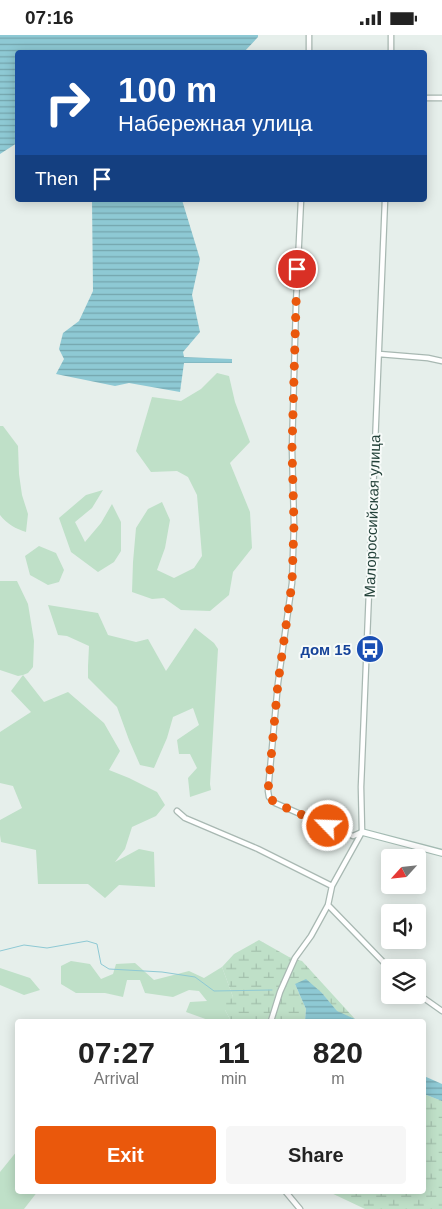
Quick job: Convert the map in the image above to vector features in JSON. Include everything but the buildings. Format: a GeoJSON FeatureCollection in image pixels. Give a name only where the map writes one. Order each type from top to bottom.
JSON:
{"type":"FeatureCollection","features":[{"type":"Feature","properties":{"kind":"street"},"geometry":{"type":"LineString","coordinates":[[309,50],[310,35]]}},
{"type":"Feature","properties":{"kind":"street"},"geometry":{"type":"LineString","coordinates":[[391,35],[391,50]]}},
{"type":"Feature","properties":{"kind":"street"},"geometry":{"type":"LineString","coordinates":[[427,98],[442,98]]}},
{"type":"Feature","properties":{"kind":"street"},"geometry":{"type":"LineString","coordinates":[[301,202],[292,449],[294,524],[292,583],[278,683],[269,797],[275,803],[353,836],[362,832],[442,853]]}},
{"type":"Feature","properties":{"kind":"street","name":"Малороссийская улица"},"geometry":{"type":"LineString","coordinates":[[362,832],[361,787],[385,202]]}},
{"type":"Feature","properties":{"kind":"street"},"geometry":{"type":"LineString","coordinates":[[379,354],[442,361]]}},
{"type":"Feature","properties":{"kind":"street"},"geometry":{"type":"LineString","coordinates":[[177,811],[185,819],[258,849],[332,885]]}},
{"type":"Feature","properties":{"kind":"street"},"geometry":{"type":"LineString","coordinates":[[272,1019],[294,958],[311,936],[328,905],[332,885],[362,832]]}},
{"type":"Feature","properties":{"kind":"street"},"geometry":{"type":"LineString","coordinates":[[328,905],[381,960]]}},
{"type":"Feature","properties":{"kind":"street"},"geometry":{"type":"LineString","coordinates":[[426,1000],[442,1011]]}},
{"type":"Feature","properties":{"kind":"street"},"geometry":{"type":"LineString","coordinates":[[288,1194],[300,1209]]}},
{"type":"Feature","properties":{"kind":"green space"},"geometry":{"type":"Polygon","coordinates":[[[217,373],[229,376],[235,402],[250,442],[230,463],[250,512],[252,548],[233,572],[229,595],[210,611],[181,610],[164,598],[152,599],[132,592],[136,528],[148,509],[162,502],[170,520],[165,548],[157,570],[174,578],[194,568],[202,556],[197,495],[188,477],[177,471],[151,472],[136,451],[152,397],[181,401],[201,389],[217,373]]]}},
{"type":"Feature","properties":{"kind":"green space"},"geometry":{"type":"Polygon","coordinates":[[[0,426],[3,426],[18,446],[22,495],[28,514],[26,532],[12,526],[0,515],[0,426]]]}},
{"type":"Feature","properties":{"kind":"green space"},"geometry":{"type":"Polygon","coordinates":[[[103,490],[92,508],[75,522],[85,542],[101,523],[112,504],[121,522],[121,551],[114,562],[98,572],[71,552],[59,518],[86,495],[103,490]]]}},
{"type":"Feature","properties":{"kind":"green space"},"geometry":{"type":"Polygon","coordinates":[[[39,546],[56,553],[64,570],[59,582],[48,585],[30,575],[25,556],[39,546]]]}},
{"type":"Feature","properties":{"kind":"green space"},"geometry":{"type":"Polygon","coordinates":[[[0,581],[17,581],[28,604],[34,641],[33,667],[28,673],[23,675],[18,676],[0,670],[0,581]]]}},
{"type":"Feature","properties":{"kind":"green space"},"geometry":{"type":"Polygon","coordinates":[[[48,605],[98,613],[108,635],[136,642],[148,639],[166,671],[195,628],[214,643],[218,649],[211,790],[190,797],[188,778],[197,768],[190,754],[179,754],[177,740],[199,725],[193,708],[173,717],[167,738],[154,768],[140,765],[117,707],[88,678],[89,646],[67,636],[58,635],[48,605]]]}},
{"type":"Feature","properties":{"kind":"green space"},"geometry":{"type":"Polygon","coordinates":[[[23,675],[44,702],[68,692],[104,723],[120,751],[109,770],[157,792],[165,805],[156,816],[132,827],[125,849],[115,862],[139,849],[154,852],[155,887],[119,885],[105,898],[88,884],[38,884],[36,850],[1,842],[0,820],[22,808],[13,786],[0,783],[0,732],[31,712],[11,691],[23,675]]]}},
{"type":"Feature","properties":{"kind":"green space"},"geometry":{"type":"Polygon","coordinates":[[[259,940],[289,957],[302,961],[355,1019],[337,1012],[322,993],[295,984],[306,1009],[305,1019],[230,1019],[225,1010],[224,1002],[233,997],[222,967],[234,954],[259,940]]]}},
{"type":"Feature","properties":{"kind":"green space"},"geometry":{"type":"Polygon","coordinates":[[[71,961],[90,964],[101,979],[113,974],[116,964],[135,963],[154,980],[189,971],[204,978],[222,967],[233,997],[225,1010],[230,1019],[205,1019],[186,1012],[190,1002],[207,1001],[199,991],[189,990],[173,997],[145,993],[140,980],[127,980],[123,997],[105,993],[76,993],[61,984],[61,966],[71,961]]]}},
{"type":"Feature","properties":{"kind":"green space"},"geometry":{"type":"Polygon","coordinates":[[[0,968],[30,978],[40,990],[24,995],[0,985],[0,968]]]}},
{"type":"Feature","properties":{"kind":"green space"},"geometry":{"type":"Polygon","coordinates":[[[426,1095],[442,1101],[442,1209],[365,1209],[333,1194],[426,1194],[426,1095]]]}},
{"type":"Feature","properties":{"kind":"green space"},"geometry":{"type":"Polygon","coordinates":[[[15,1153],[15,1194],[36,1194],[24,1209],[0,1209],[0,1172],[15,1153]]]}},
{"type":"Feature","properties":{"kind":"water"},"geometry":{"type":"Polygon","coordinates":[[[0,35],[258,35],[246,50],[15,50],[15,144],[0,154],[0,35]]]}},
{"type":"Feature","properties":{"kind":"water"},"geometry":{"type":"Polygon","coordinates":[[[92,202],[183,202],[200,259],[192,295],[200,332],[183,352],[184,357],[232,359],[232,363],[184,363],[180,392],[129,383],[115,386],[56,374],[64,359],[59,349],[63,333],[79,321],[93,291],[92,202]]]}},
{"type":"Feature","properties":{"kind":"water"},"geometry":{"type":"Polygon","coordinates":[[[306,979],[322,993],[337,1011],[355,1019],[305,1019],[306,1009],[295,984],[306,979]]]}},
{"type":"Feature","properties":{"kind":"water"},"geometry":{"type":"Polygon","coordinates":[[[426,1077],[442,1084],[442,1101],[426,1095],[426,1077]]]}},
{"type":"Feature","properties":{"kind":"waterway"},"geometry":{"type":"LineString","coordinates":[[0,951],[24,945],[47,948],[87,941],[97,944],[101,964],[109,969],[162,972],[195,977],[214,991],[272,990]]}},
{"type":"Feature","properties":{"kind":"place","name":"дом 15"},"geometry":{"type":"Point","coordinates":[370,649]}},
{"type":"Feature","properties":{"kind":"route"},"geometry":{"type":"LineString","coordinates":[[297,269],[292,449],[294,524],[292,583],[278,683],[268,791],[270,799],[275,803],[328,826]]}}]}
